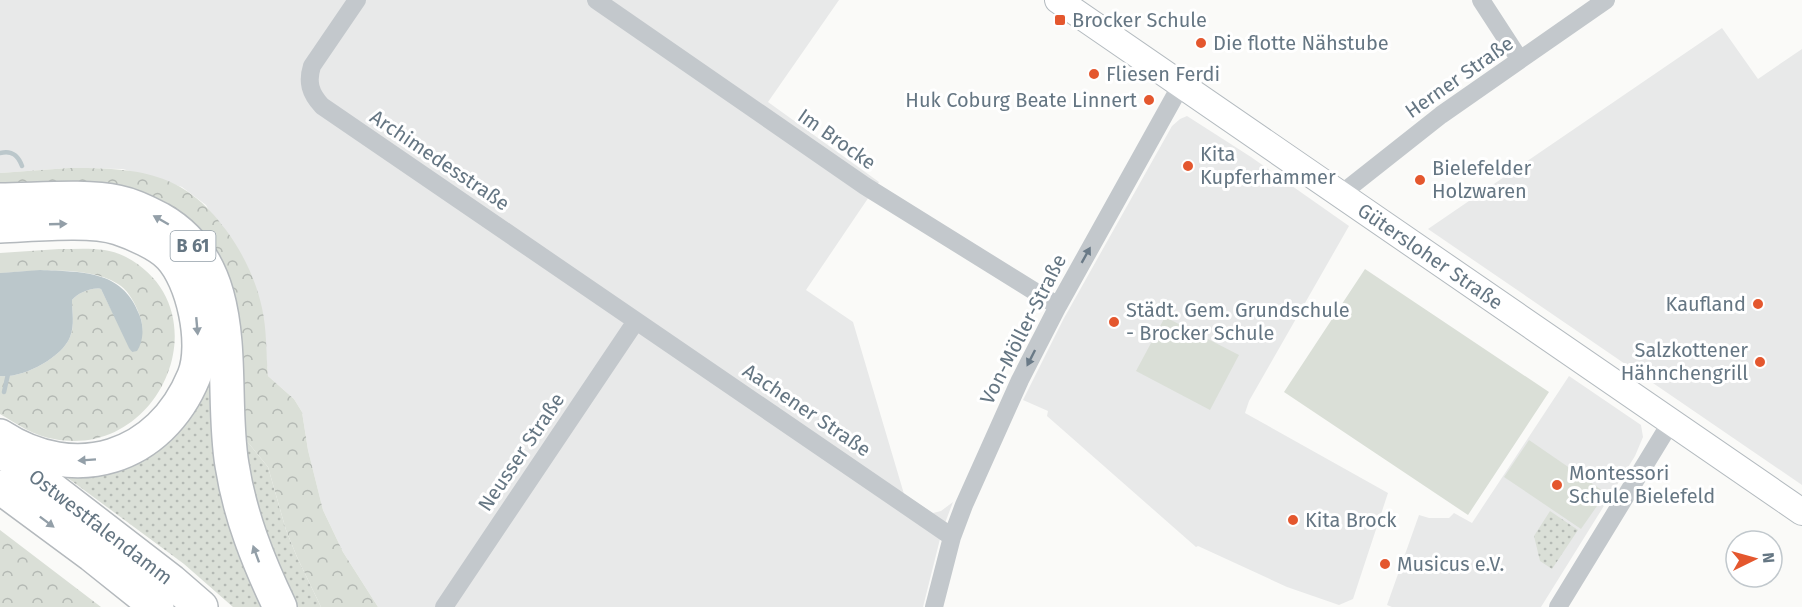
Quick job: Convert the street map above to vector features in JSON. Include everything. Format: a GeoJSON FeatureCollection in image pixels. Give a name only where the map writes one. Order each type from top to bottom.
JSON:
{"type":"FeatureCollection","features":[{"type":"Feature","properties":{"kind":"highway","name":"B 61"},"geometry":{"type":"LineString","coordinates":[[0,200],[84,199],[118,202],[162,220],[192,243],[220,299],[227,361],[231,464],[242,513],[257,560],[280,607]]}},
{"type":"Feature","properties":{"kind":"highway"},"geometry":{"type":"LineString","coordinates":[[0,226],[80,223],[116,227],[144,239],[170,256],[187,285],[198,320],[195,374],[180,404],[162,426],[135,446],[106,458],[81,462],[33,452],[0,436]]}},
{"type":"Feature","properties":{"kind":"highway","name":"Ostwestfalendamm"},"geometry":{"type":"LineString","coordinates":[[0,449],[164,594]]}},
{"type":"Feature","properties":{"kind":"highway","name":"Ostwestfalendamm"},"geometry":{"type":"LineString","coordinates":[[0,487],[92,555],[164,594],[201,607]]}},
{"type":"Feature","properties":{"kind":"street","name":"Archimedesstraße"},"geometry":{"type":"LineString","coordinates":[[357,0],[312,66],[309,77],[310,87],[318,102],[636,321]]}},
{"type":"Feature","properties":{"kind":"street","name":"Im Brocke"},"geometry":{"type":"LineString","coordinates":[[596,0],[871,190],[1058,306]]}},
{"type":"Feature","properties":{"kind":"street","name":"Gütersloher Straße"},"geometry":{"type":"LineString","coordinates":[[1058,0],[1802,512]]}},
{"type":"Feature","properties":{"kind":"street"},"geometry":{"type":"LineString","coordinates":[[1481,0],[1520,60]]}},
{"type":"Feature","properties":{"kind":"street","name":"Herner Straße"},"geometry":{"type":"LineString","coordinates":[[1341,194],[1441,115],[1606,0]]}},
{"type":"Feature","properties":{"kind":"street","name":"Von-Möller-Straße"},"geometry":{"type":"LineString","coordinates":[[934,607],[952,537],[975,479],[1024,373],[1058,306],[1181,85]]}},
{"type":"Feature","properties":{"kind":"street","name":"Aachener Straße"},"geometry":{"type":"LineString","coordinates":[[636,321],[952,537]]}},
{"type":"Feature","properties":{"kind":"street","name":"Neusser Straße"},"geometry":{"type":"LineString","coordinates":[[444,607],[636,321]]}},
{"type":"Feature","properties":{"kind":"street"},"geometry":{"type":"LineString","coordinates":[[1558,607],[1671,422]]}},
{"type":"Feature","properties":{"kind":"shaded area"},"geometry":{"type":"Polygon","coordinates":[[[0,0],[839,0],[768,102],[879,182],[806,290],[853,322],[904,494],[933,513],[941,511],[953,502],[942,531],[923,607],[378,607],[343,552],[323,510],[308,450],[302,412],[294,399],[268,376],[262,310],[206,205],[182,187],[123,169],[69,168],[0,173],[0,0]]]}},
{"type":"Feature","properties":{"kind":"shaded area"},"geometry":{"type":"Polygon","coordinates":[[[1722,28],[1758,79],[1802,49],[1802,485],[1428,229],[1722,28]]]}},
{"type":"Feature","properties":{"kind":"shaded area"},"geometry":{"type":"Polygon","coordinates":[[[1187,116],[1251,157],[1349,226],[1249,401],[1245,413],[1388,493],[1353,599],[1339,605],[1287,587],[1196,547],[1047,416],[1048,411],[1023,400],[1063,320],[1172,126],[1187,116]]]}},
{"type":"Feature","properties":{"kind":"shaded area"},"geometry":{"type":"Polygon","coordinates":[[[40,270],[70,271],[98,276],[122,288],[132,299],[142,323],[143,333],[137,351],[132,352],[129,348],[101,289],[94,289],[81,293],[72,300],[72,332],[66,345],[59,352],[29,371],[0,376],[0,273],[40,270]]]}},
{"type":"Feature","properties":{"kind":"shaded area","name":"Montessori Schule Bielefeld"},"geometry":{"type":"Polygon","coordinates":[[[1569,376],[1641,425],[1643,437],[1635,456],[1541,607],[1392,607],[1387,605],[1419,515],[1429,518],[1449,518],[1454,513],[1472,523],[1569,376]]]}},
{"type":"Feature","properties":{"kind":"green space"},"geometry":{"type":"Polygon","coordinates":[[[69,168],[138,172],[176,184],[210,210],[226,230],[248,267],[256,287],[265,325],[268,376],[294,399],[302,412],[308,450],[323,510],[343,552],[378,607],[321,607],[297,557],[286,530],[268,467],[241,434],[233,298],[0,188],[0,173],[69,168]]]}},
{"type":"Feature","properties":{"kind":"green space"},"geometry":{"type":"Polygon","coordinates":[[[59,249],[102,250],[126,257],[155,281],[171,310],[174,343],[167,375],[150,404],[124,427],[92,439],[54,439],[26,429],[0,414],[0,376],[19,374],[40,366],[66,345],[72,332],[72,300],[81,293],[101,289],[132,352],[141,336],[142,321],[132,299],[121,286],[106,278],[92,274],[60,271],[0,273],[0,253],[59,249]]]}},
{"type":"Feature","properties":{"kind":"green space"},"geometry":{"type":"Polygon","coordinates":[[[1365,269],[1549,392],[1468,515],[1284,392],[1365,269]]]}},
{"type":"Feature","properties":{"kind":"green space"},"geometry":{"type":"Polygon","coordinates":[[[1165,317],[1239,355],[1210,410],[1136,371],[1165,317]]]}},
{"type":"Feature","properties":{"kind":"green space"},"geometry":{"type":"Polygon","coordinates":[[[207,361],[266,607],[233,607],[184,564],[61,473],[105,471],[207,361]]]}},
{"type":"Feature","properties":{"kind":"green space"},"geometry":{"type":"Polygon","coordinates":[[[241,434],[268,467],[286,530],[321,607],[292,607],[256,521],[241,434]]]}},
{"type":"Feature","properties":{"kind":"green space"},"geometry":{"type":"Polygon","coordinates":[[[1529,440],[1606,493],[1581,529],[1504,477],[1529,440]]]}},
{"type":"Feature","properties":{"kind":"green space"},"geometry":{"type":"Polygon","coordinates":[[[1550,511],[1578,530],[1552,569],[1540,561],[1534,536],[1550,511]]]}},
{"type":"Feature","properties":{"kind":"green space"},"geometry":{"type":"Polygon","coordinates":[[[0,530],[101,607],[0,607],[0,530]]]}},
{"type":"Feature","properties":{"kind":"waterway"},"geometry":{"type":"LineString","coordinates":[[0,153],[14,154],[22,166]]}},
{"type":"Feature","properties":{"kind":"waterway"},"geometry":{"type":"LineString","coordinates":[[4,392],[8,374]]}},
{"type":"Feature","properties":{"kind":"place","name":"Brocker Schule"},"geometry":{"type":"Point","coordinates":[1060,20]}},
{"type":"Feature","properties":{"kind":"place","name":"Die flotte Nähstube"},"geometry":{"type":"Point","coordinates":[1201,43]}},
{"type":"Feature","properties":{"kind":"place","name":"Fliesen Ferdi"},"geometry":{"type":"Point","coordinates":[1094,74]}},
{"type":"Feature","properties":{"kind":"place","name":"Huk Coburg Beate Linnert"},"geometry":{"type":"Point","coordinates":[1149,100]}},
{"type":"Feature","properties":{"kind":"place","name":"Kita Kupferhammer"},"geometry":{"type":"Point","coordinates":[1188,166]}},
{"type":"Feature","properties":{"kind":"place","name":"Bielefelder Holzwaren"},"geometry":{"type":"Point","coordinates":[1420,180]}},
{"type":"Feature","properties":{"kind":"place","name":"Kaufland"},"geometry":{"type":"Point","coordinates":[1758,304]}},
{"type":"Feature","properties":{"kind":"place","name":"Städt. Gem. Grundschule - Brocker Schule"},"geometry":{"type":"Point","coordinates":[1114,322]}},
{"type":"Feature","properties":{"kind":"place","name":"Salzkottener Hähnchengrill"},"geometry":{"type":"Point","coordinates":[1760,362]}},
{"type":"Feature","properties":{"kind":"place","name":"Montessori Schule Bielefeld"},"geometry":{"type":"Point","coordinates":[1557,485]}},
{"type":"Feature","properties":{"kind":"place","name":"Kita Brock"},"geometry":{"type":"Point","coordinates":[1293,520]}},
{"type":"Feature","properties":{"kind":"place","name":"Musicus e.V."},"geometry":{"type":"Point","coordinates":[1385,564]}}]}
